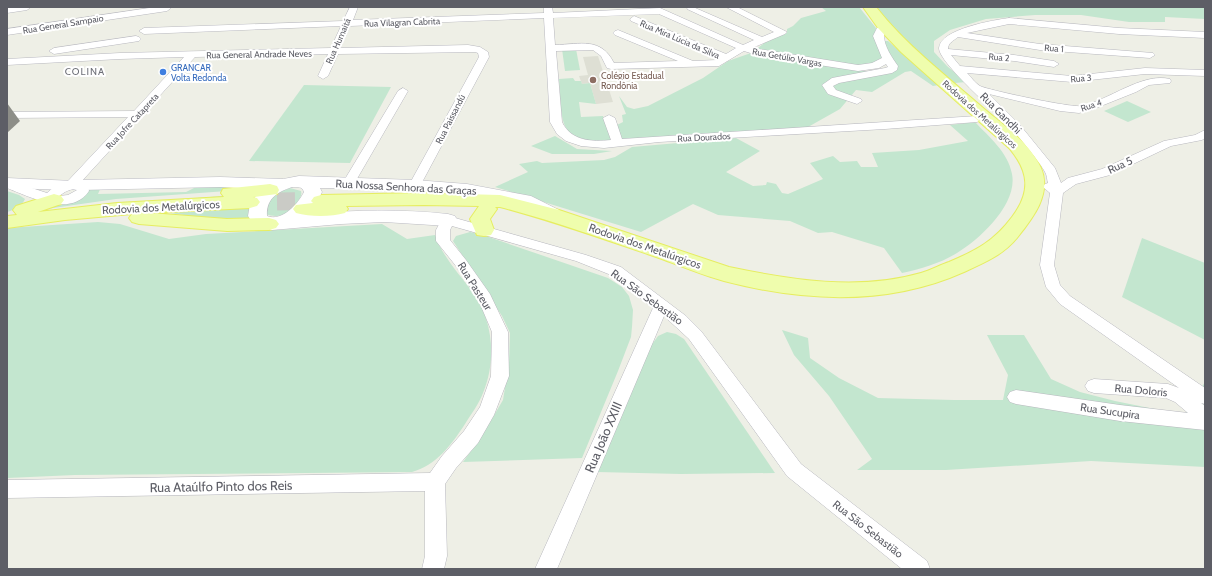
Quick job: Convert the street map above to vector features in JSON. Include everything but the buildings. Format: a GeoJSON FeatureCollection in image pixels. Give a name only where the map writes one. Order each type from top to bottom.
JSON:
{"type":"FeatureCollection","features":[{"type":"Feature","properties":{"kind":"main road","name":"Rodovia dos Metalúrgicos"},"geometry":{"type":"LineString","coordinates":[[861,7],[880,30],[996,137],[1013,156],[1022,174],[1023,182],[1021,192],[1012,211],[966,263]]}},
{"type":"Feature","properties":{"kind":"main road","name":"Rodovia dos Metalúrgicos"},"geometry":{"type":"LineString","coordinates":[[323,210],[424,199],[500,201],[527,206],[726,274],[754,280],[796,286],[839,289],[875,288],[925,279],[966,263],[997,246],[1015,227],[1029,208],[1036,182],[1033,169],[1016,145],[906,49],[883,25],[869,7]]}},
{"type":"Feature","properties":{"kind":"main road"},"geometry":{"type":"LineString","coordinates":[[8,217],[46,207],[130,201],[276,187]]}},
{"type":"Feature","properties":{"kind":"main road"},"geometry":{"type":"LineString","coordinates":[[8,217],[28,202],[31,193]]}},
{"type":"Feature","properties":{"kind":"main road","name":"Rodovia dos Metalúrgicos"},"geometry":{"type":"LineString","coordinates":[[8,217],[46,207],[72,213],[178,205],[250,202]]}},
{"type":"Feature","properties":{"kind":"main road"},"geometry":{"type":"LineString","coordinates":[[46,207],[117,217],[227,225],[272,223]]}},
{"type":"Feature","properties":{"kind":"main road"},"geometry":{"type":"LineString","coordinates":[[301,210],[487,209],[532,214],[552,214]]}},
{"type":"Feature","properties":{"kind":"main road"},"geometry":{"type":"LineString","coordinates":[[484,230],[480,219],[487,209]]}},
{"type":"Feature","properties":{"kind":"street"},"geometry":{"type":"LineString","coordinates":[[7,10],[27,7]]}},
{"type":"Feature","properties":{"kind":"street","name":"Rua Humaitá"},"geometry":{"type":"LineString","coordinates":[[323,76],[354,7]]}},
{"type":"Feature","properties":{"kind":"street"},"geometry":{"type":"LineString","coordinates":[[552,48],[595,47],[603,52],[611,66],[693,64],[723,61],[743,48],[782,32],[730,7]]}},
{"type":"Feature","properties":{"kind":"street","name":"Rua General Sampaio"},"geometry":{"type":"LineString","coordinates":[[7,32],[167,8],[144,31]]}},
{"type":"Feature","properties":{"kind":"street"},"geometry":{"type":"LineString","coordinates":[[660,11],[674,8]]}},
{"type":"Feature","properties":{"kind":"street"},"geometry":{"type":"LineString","coordinates":[[691,9],[762,40]]}},
{"type":"Feature","properties":{"kind":"street","name":"Rua Vilagran Cabrita"},"geometry":{"type":"LineString","coordinates":[[144,31],[347,24],[548,12],[660,11]]}},
{"type":"Feature","properties":{"kind":"street","name":"Rua Mira Lúcia da Silva"},"geometry":{"type":"LineString","coordinates":[[660,11],[634,19],[723,61]]}},
{"type":"Feature","properties":{"kind":"street","name":"Rua Getúlio Vargas"},"geometry":{"type":"LineString","coordinates":[[660,11],[743,48],[769,56],[858,68],[875,66],[887,59]]}},
{"type":"Feature","properties":{"kind":"street","name":"Rua Dourados"},"geometry":{"type":"LineString","coordinates":[[548,12],[552,48],[555,118],[559,129],[565,136],[582,142],[596,144],[618,143],[659,139],[885,126],[977,119]]}},
{"type":"Feature","properties":{"kind":"street"},"geometry":{"type":"LineString","coordinates":[[944,52],[943,47],[946,41],[991,23],[1001,22],[1028,22],[1119,31],[1205,35]]}},
{"type":"Feature","properties":{"kind":"street"},"geometry":{"type":"LineString","coordinates":[[1076,27],[1090,50]]}},
{"type":"Feature","properties":{"kind":"street"},"geometry":{"type":"LineString","coordinates":[[857,101],[832,92],[827,85],[836,80],[892,70],[893,66],[887,59],[878,36],[880,30]]}},
{"type":"Feature","properties":{"kind":"street"},"geometry":{"type":"LineString","coordinates":[[120,56],[144,31]]}},
{"type":"Feature","properties":{"kind":"street"},"geometry":{"type":"LineString","coordinates":[[618,33],[693,64]]}},
{"type":"Feature","properties":{"kind":"street","name":"Rua 1"},"geometry":{"type":"LineString","coordinates":[[958,35],[1040,47],[1150,55]]}},
{"type":"Feature","properties":{"kind":"street"},"geometry":{"type":"LineString","coordinates":[[7,58],[136,39]]}},
{"type":"Feature","properties":{"kind":"street","name":"Rua General Andrade Neves"},"geometry":{"type":"LineString","coordinates":[[7,62],[120,56],[191,56],[462,48],[483,49]]}},
{"type":"Feature","properties":{"kind":"street","name":"Rua Paissandú"},"geometry":{"type":"LineString","coordinates":[[415,185],[484,57],[483,49]]}},
{"type":"Feature","properties":{"kind":"street","name":"Rua 2"},"geometry":{"type":"LineString","coordinates":[[944,52],[1014,58],[1054,64]]}},
{"type":"Feature","properties":{"kind":"street","name":"Rua Gandhi"},"geometry":{"type":"LineString","coordinates":[[944,52],[957,69],[1000,110],[1028,141],[1051,171],[1057,191],[1047,265],[1053,287],[1065,300],[1205,397]]}},
{"type":"Feature","properties":{"kind":"street","name":"Rua Jofre Catapreta"},"geometry":{"type":"LineString","coordinates":[[46,207],[77,196],[84,188],[73,185],[191,56]]}},
{"type":"Feature","properties":{"kind":"street","name":"Rua 3"},"geometry":{"type":"LineString","coordinates":[[957,69],[1072,79],[1145,71],[1205,73]]}},
{"type":"Feature","properties":{"kind":"street","name":"Rua 4"},"geometry":{"type":"LineString","coordinates":[[976,88],[1060,108],[1083,110],[1132,90],[1147,82],[1205,82]]}},
{"type":"Feature","properties":{"kind":"street"},"geometry":{"type":"LineString","coordinates":[[348,184],[403,91]]}},
{"type":"Feature","properties":{"kind":"street"},"geometry":{"type":"LineString","coordinates":[[7,115],[138,114]]}},
{"type":"Feature","properties":{"kind":"street"},"geometry":{"type":"LineString","coordinates":[[609,118],[618,143]]}},
{"type":"Feature","properties":{"kind":"street","name":"Rua 5"},"geometry":{"type":"LineString","coordinates":[[1057,191],[1072,181],[1106,172],[1168,143],[1203,136]]}},
{"type":"Feature","properties":{"kind":"street"},"geometry":{"type":"LineString","coordinates":[[7,183],[73,185],[227,182],[276,187]]}},
{"type":"Feature","properties":{"kind":"street"},"geometry":{"type":"LineString","coordinates":[[276,187],[262,200],[257,213],[258,218],[261,221],[272,223],[301,210],[313,192],[310,185],[304,182]]}},
{"type":"Feature","properties":{"kind":"street","name":"Rua Nossa Senhora das Graças"},"geometry":{"type":"LineString","coordinates":[[276,187],[304,182],[415,185],[467,189],[525,200],[552,214]]}},
{"type":"Feature","properties":{"kind":"street"},"geometry":{"type":"LineString","coordinates":[[1036,182],[1057,191]]}},
{"type":"Feature","properties":{"kind":"street"},"geometry":{"type":"LineString","coordinates":[[7,183],[31,193],[46,207]]}},
{"type":"Feature","properties":{"kind":"street","name":"Rua São Sebastião"},"geometry":{"type":"LineString","coordinates":[[301,210],[323,210],[448,220],[581,258],[616,271],[680,320],[695,335],[794,470],[919,569]]}},
{"type":"Feature","properties":{"kind":"street","name":"Rua São Sebastião"},"geometry":{"type":"LineString","coordinates":[[272,223],[323,210]]}},
{"type":"Feature","properties":{"kind":"street","name":"Rua Pasteur"},"geometry":{"type":"LineString","coordinates":[[435,482],[449,462],[471,437],[488,410],[500,376],[500,332],[485,298],[461,263],[443,241],[443,230],[448,220]]}},
{"type":"Feature","properties":{"kind":"street","name":"Rua João XXIII"},"geometry":{"type":"LineString","coordinates":[[546,569],[662,306]]}},
{"type":"Feature","properties":{"kind":"street","name":"Rua Doloris"},"geometry":{"type":"LineString","coordinates":[[1094,386],[1168,391],[1181,397],[1205,416]]}},
{"type":"Feature","properties":{"kind":"street","name":"Rua Sucupira"},"geometry":{"type":"LineString","coordinates":[[1016,397],[1120,413],[1205,422]]}},
{"type":"Feature","properties":{"kind":"street"},"geometry":{"type":"LineString","coordinates":[[433,569],[436,556],[435,482]]}},
{"type":"Feature","properties":{"kind":"street","name":"Rua Ataúlfo Pinto dos Reis"},"geometry":{"type":"LineString","coordinates":[[7,489],[435,482]]}},
{"type":"Feature","properties":{"kind":"shaded area","name":"Colégio Estadual Rondônia"},"geometry":{"type":"Polygon","coordinates":[[[598,56],[613,102],[596,104],[590,83],[582,84],[579,76],[588,75],[583,57],[598,56]]]}},
{"type":"Feature","properties":{"kind":"green space"},"geometry":{"type":"Polygon","coordinates":[[[821,7],[859,7],[876,28],[875,33],[882,58],[872,64],[855,66],[754,51],[768,40],[787,32],[787,29],[793,26],[801,18],[826,11],[821,7]]]}},
{"type":"Feature","properties":{"kind":"green space"},"geometry":{"type":"Polygon","coordinates":[[[874,7],[1205,7],[1205,19],[1165,17],[1165,22],[1129,22],[1081,15],[1035,15],[986,19],[950,30],[934,41],[934,52],[947,66],[966,82],[955,83],[915,51],[874,7]]]}},
{"type":"Feature","properties":{"kind":"green space"},"geometry":{"type":"Polygon","coordinates":[[[882,41],[888,41],[939,85],[933,86],[911,71],[905,72],[872,92],[856,90],[840,109],[808,127],[620,141],[615,126],[623,122],[622,115],[626,114],[619,96],[627,107],[634,109],[648,106],[703,78],[728,61],[751,53],[863,71],[888,68],[890,66],[882,41]]]}},
{"type":"Feature","properties":{"kind":"green space"},"geometry":{"type":"Polygon","coordinates":[[[562,49],[576,49],[580,70],[565,71],[562,49]]]}},
{"type":"Feature","properties":{"kind":"green space"},"geometry":{"type":"Polygon","coordinates":[[[573,78],[575,81],[581,81],[582,84],[590,83],[596,104],[579,102],[581,117],[603,116],[610,136],[610,141],[580,139],[571,134],[566,127],[562,118],[559,79],[573,78]]]}},
{"type":"Feature","properties":{"kind":"green space"},"geometry":{"type":"Polygon","coordinates":[[[304,85],[391,87],[350,163],[249,161],[304,85]]]}},
{"type":"Feature","properties":{"kind":"green space"},"geometry":{"type":"Polygon","coordinates":[[[1127,101],[1151,112],[1128,122],[1104,111],[1127,101]]]}},
{"type":"Feature","properties":{"kind":"green space"},"geometry":{"type":"Polygon","coordinates":[[[975,122],[997,145],[1010,166],[1012,185],[1009,197],[995,220],[966,247],[951,257],[938,263],[902,273],[884,248],[832,232],[818,233],[790,221],[718,215],[693,204],[641,232],[495,187],[528,172],[519,164],[537,161],[542,163],[604,160],[615,157],[632,147],[736,138],[760,151],[726,172],[753,186],[766,185],[767,182],[776,184],[782,193],[788,194],[823,179],[810,163],[833,156],[840,162],[857,161],[861,167],[878,167],[872,153],[919,150],[968,141],[950,125],[975,122]]]}},
{"type":"Feature","properties":{"kind":"green space"},"geometry":{"type":"Polygon","coordinates":[[[555,136],[577,149],[612,151],[594,154],[552,154],[531,146],[555,136]]]}},
{"type":"Feature","properties":{"kind":"green space"},"geometry":{"type":"Polygon","coordinates":[[[198,186],[244,186],[241,190],[116,199],[32,211],[86,190],[101,187],[98,194],[186,192],[198,186]]]}},
{"type":"Feature","properties":{"kind":"green space"},"geometry":{"type":"Polygon","coordinates":[[[290,188],[301,191],[301,196],[293,209],[285,214],[276,216],[265,214],[264,208],[274,194],[290,188]]]}},
{"type":"Feature","properties":{"kind":"green space"},"geometry":{"type":"Polygon","coordinates":[[[7,191],[19,195],[25,199],[18,207],[7,212],[7,191]]]}},
{"type":"Feature","properties":{"kind":"green space"},"geometry":{"type":"Polygon","coordinates":[[[261,193],[253,219],[207,218],[169,213],[247,208],[253,198],[183,199],[261,193]]]}},
{"type":"Feature","properties":{"kind":"green space"},"geometry":{"type":"Polygon","coordinates":[[[98,222],[120,224],[169,239],[206,234],[382,224],[407,239],[435,235],[447,258],[472,291],[485,314],[491,340],[491,353],[490,367],[481,397],[475,409],[449,447],[429,464],[412,472],[75,475],[7,478],[7,228],[98,222]]]}},
{"type":"Feature","properties":{"kind":"green space"},"geometry":{"type":"Polygon","coordinates":[[[470,232],[480,234],[608,278],[622,287],[629,296],[633,310],[631,337],[582,458],[463,462],[483,434],[503,400],[509,363],[510,333],[502,316],[453,241],[456,236],[470,232]]]}},
{"type":"Feature","properties":{"kind":"green space"},"geometry":{"type":"Polygon","coordinates":[[[1142,238],[1205,263],[1205,340],[1122,297],[1142,238]]]}},
{"type":"Feature","properties":{"kind":"green space"},"geometry":{"type":"Polygon","coordinates":[[[782,330],[808,338],[810,358],[839,378],[878,398],[1003,400],[1008,375],[987,335],[1024,335],[1051,379],[1080,392],[1115,401],[1184,415],[1205,382],[1205,467],[1091,461],[946,470],[857,470],[872,459],[829,396],[794,355],[782,330]]]}},
{"type":"Feature","properties":{"kind":"green space"},"geometry":{"type":"Polygon","coordinates":[[[667,332],[676,334],[684,339],[775,473],[681,474],[597,472],[648,350],[658,336],[667,332]]]}},
{"type":"Feature","properties":{"kind":"tunnel"},"geometry":{"type":"LineString","coordinates":[[250,202],[321,201]]}},
{"type":"Feature","properties":{"kind":"place","name":"GRANCAR Volta Redonda"},"geometry":{"type":"Point","coordinates":[163,72]}},
{"type":"Feature","properties":{"kind":"place","name":"Colégio Estadual Rondônia"},"geometry":{"type":"Point","coordinates":[593,80]}},
{"type":"Feature","properties":{"kind":"district","name":"COLINA"},"geometry":{"type":"Point","coordinates":[85,71]}}]}
